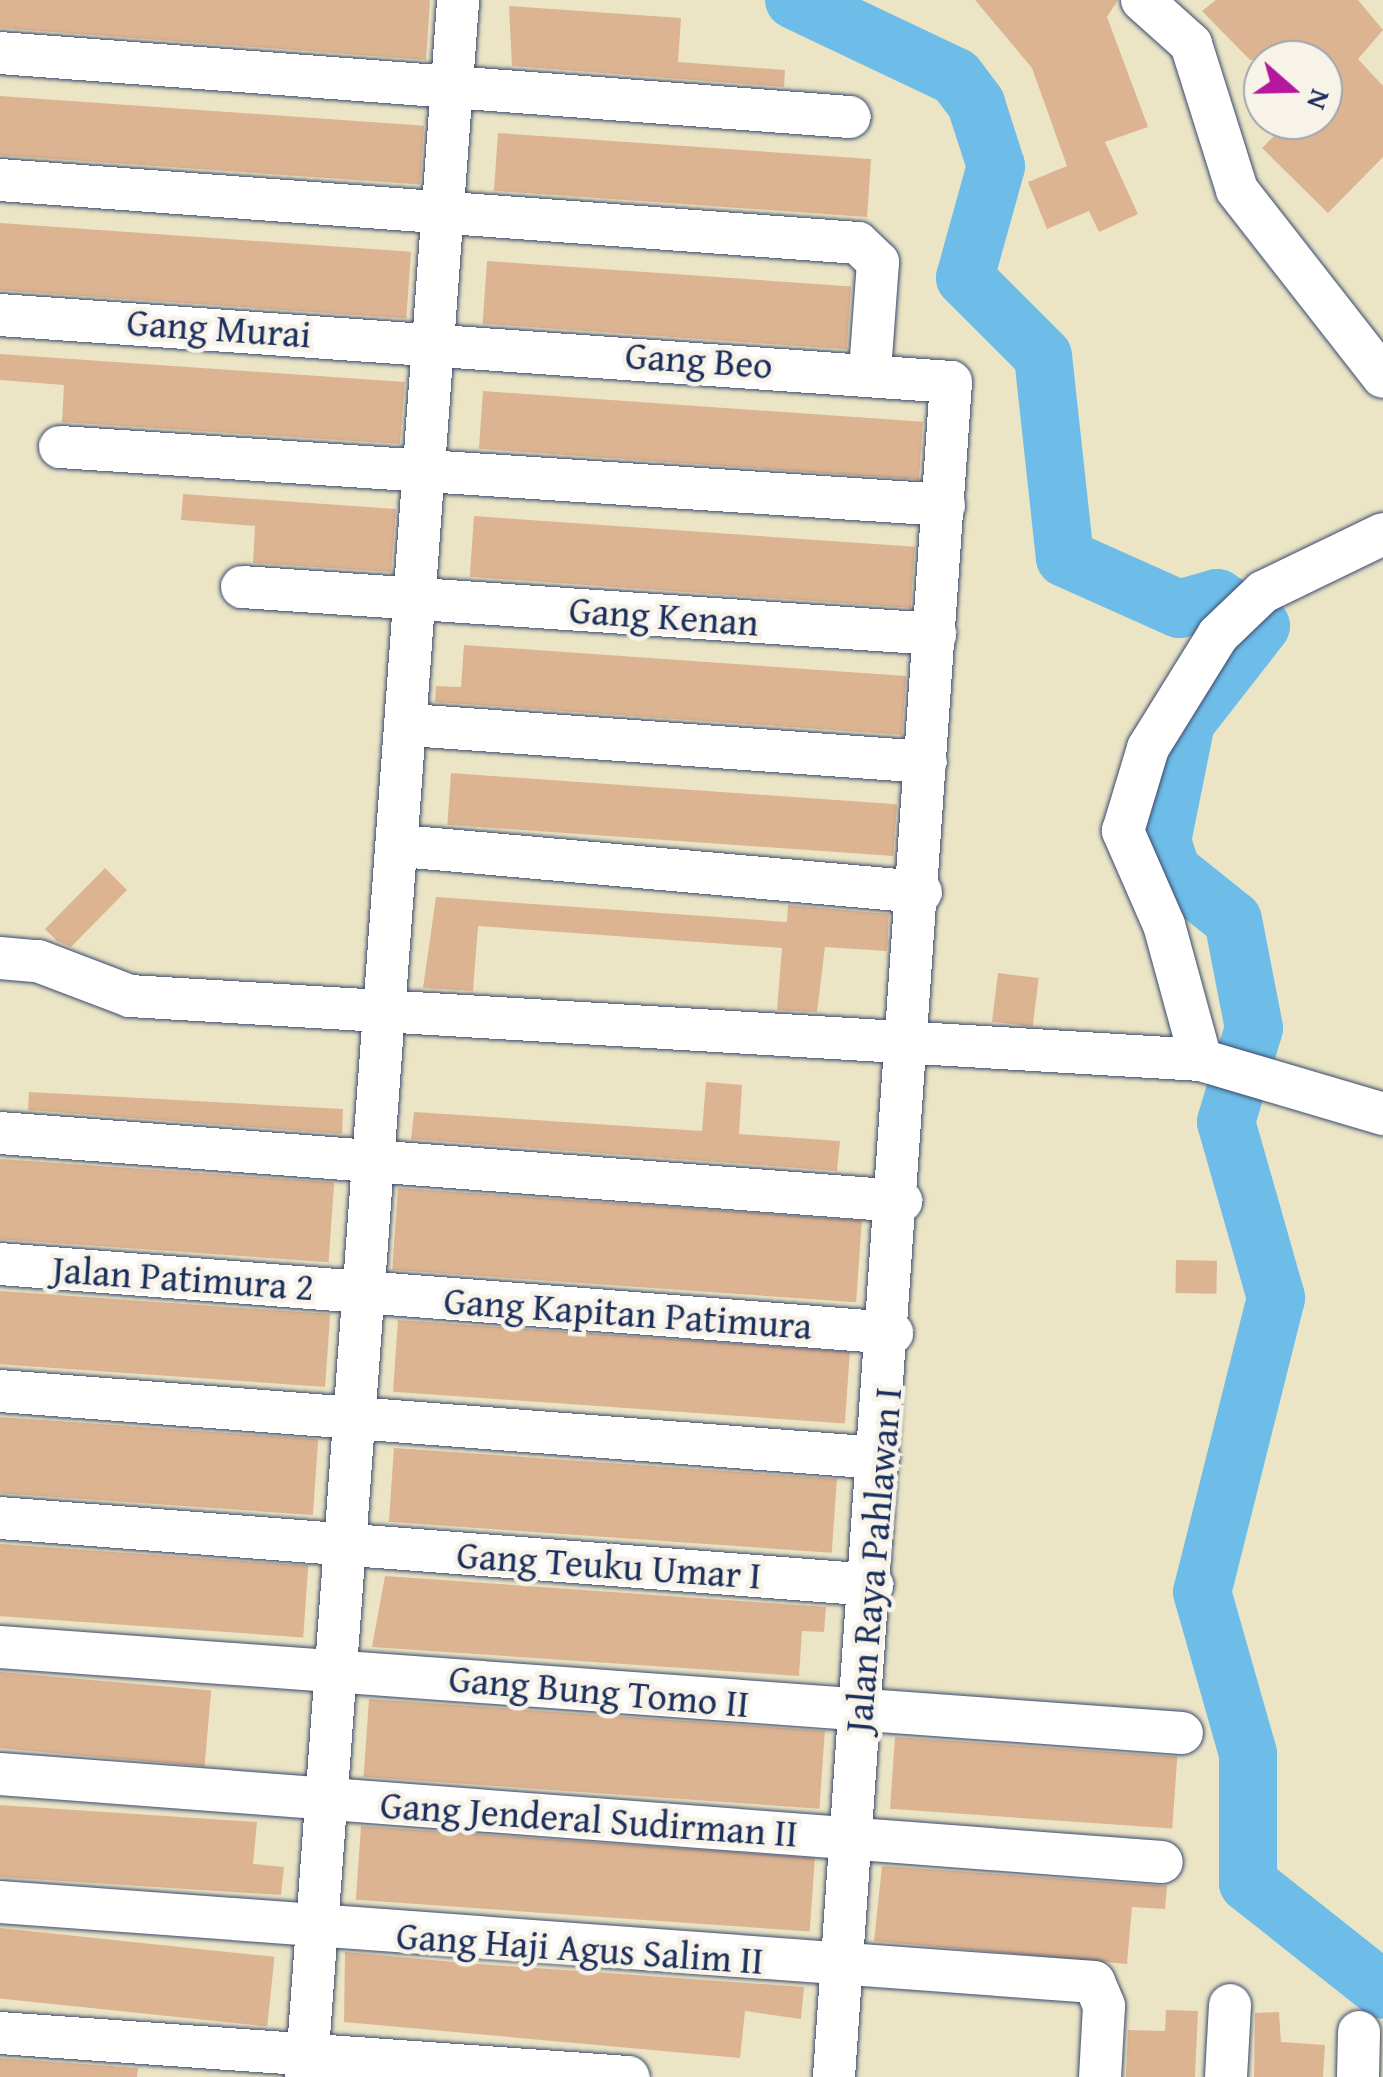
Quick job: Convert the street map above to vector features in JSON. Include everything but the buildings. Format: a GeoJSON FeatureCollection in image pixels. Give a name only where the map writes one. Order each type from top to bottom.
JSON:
{"type":"FeatureCollection","features":[{"type":"Feature","properties":{"kind":"street"},"geometry":{"type":"LineString","coordinates":[[307,2065],[376,1160],[384,1006],[401,846],[431,468],[458,0]]}},
{"type":"Feature","properties":{"kind":"street"},"geometry":{"type":"LineString","coordinates":[[1142,0],[1191,44],[1237,190],[1383,377]]}},
{"type":"Feature","properties":{"kind":"street"},"geometry":{"type":"LineString","coordinates":[[0,53],[850,117]]}},
{"type":"Feature","properties":{"kind":"street"},"geometry":{"type":"LineString","coordinates":[[0,180],[447,216],[858,243],[878,262],[870,372]]}},
{"type":"Feature","properties":{"kind":"street","name":"Gang Murai"},"geometry":{"type":"LineString","coordinates":[[0,315],[438,342]]}},
{"type":"Feature","properties":{"kind":"street","name":"Gang Beo"},"geometry":{"type":"LineString","coordinates":[[438,342],[942,378],[953,390]]}},
{"type":"Feature","properties":{"kind":"street","name":"Jalan Raya Pahlawan I"},"geometry":{"type":"LineString","coordinates":[[834,2077],[849,1840],[872,1585],[878,1458],[892,1333],[921,892],[926,762],[922,632],[944,505],[953,390]]}},
{"type":"Feature","properties":{"kind":"street"},"geometry":{"type":"LineString","coordinates":[[60,447],[431,468],[944,505]]}},
{"type":"Feature","properties":{"kind":"street"},"geometry":{"type":"LineString","coordinates":[[1208,1062],[1164,925],[1123,830],[1148,748],[1218,635],[1263,592],[1383,534]]}},
{"type":"Feature","properties":{"kind":"street","name":"Gang Kenan"},"geometry":{"type":"LineString","coordinates":[[242,587],[922,632]]}},
{"type":"Feature","properties":{"kind":"street"},"geometry":{"type":"LineString","coordinates":[[410,725],[926,762]]}},
{"type":"Feature","properties":{"kind":"street"},"geometry":{"type":"LineString","coordinates":[[401,846],[921,892]]}},
{"type":"Feature","properties":{"kind":"street"},"geometry":{"type":"LineString","coordinates":[[0,958],[54,966],[130,996],[384,1006],[1208,1062],[1383,1114]]}},
{"type":"Feature","properties":{"kind":"street"},"geometry":{"type":"LineString","coordinates":[[0,1133],[900,1201]]}},
{"type":"Feature","properties":{"kind":"street","name":"Jalan Patimura 2"},"geometry":{"type":"LineString","coordinates":[[0,1264],[365,1292]]}},
{"type":"Feature","properties":{"kind":"street","name":"Gang Kapitan Patimura"},"geometry":{"type":"LineString","coordinates":[[365,1292],[892,1333]]}},
{"type":"Feature","properties":{"kind":"street"},"geometry":{"type":"LineString","coordinates":[[0,1391],[878,1458]]}},
{"type":"Feature","properties":{"kind":"street","name":"Gang Teuku Umar I"},"geometry":{"type":"LineString","coordinates":[[0,1518],[872,1585]]}},
{"type":"Feature","properties":{"kind":"street","name":"Gang Bung Tomo II"},"geometry":{"type":"LineString","coordinates":[[0,1647],[861,1712],[1182,1732]]}},
{"type":"Feature","properties":{"kind":"street","name":"Gang Jenderal Sudirman II"},"geometry":{"type":"LineString","coordinates":[[0,1774],[1162,1862]]}},
{"type":"Feature","properties":{"kind":"street","name":"Gang Haji Agus Salim II"},"geometry":{"type":"LineString","coordinates":[[0,1902],[843,1968],[1094,1982],[1102,1990],[1100,2077]]}},
{"type":"Feature","properties":{"kind":"street"},"geometry":{"type":"LineString","coordinates":[[1226,2077],[1230,2005]]}},
{"type":"Feature","properties":{"kind":"street"},"geometry":{"type":"LineString","coordinates":[[0,2033],[307,2065],[628,2077]]}},
{"type":"Feature","properties":{"kind":"waterway"},"geometry":{"type":"LineString","coordinates":[[794,0],[956,77],[976,104],[996,166],[965,278],[1043,356],[1065,558],[1179,609],[1217,598],[1261,626],[1186,722],[1162,841],[1172,871],[1233,920],[1254,1028],[1226,1122],[1276,1298],[1202,1592],[1248,1754],[1248,1883],[1383,1990]]}}]}
